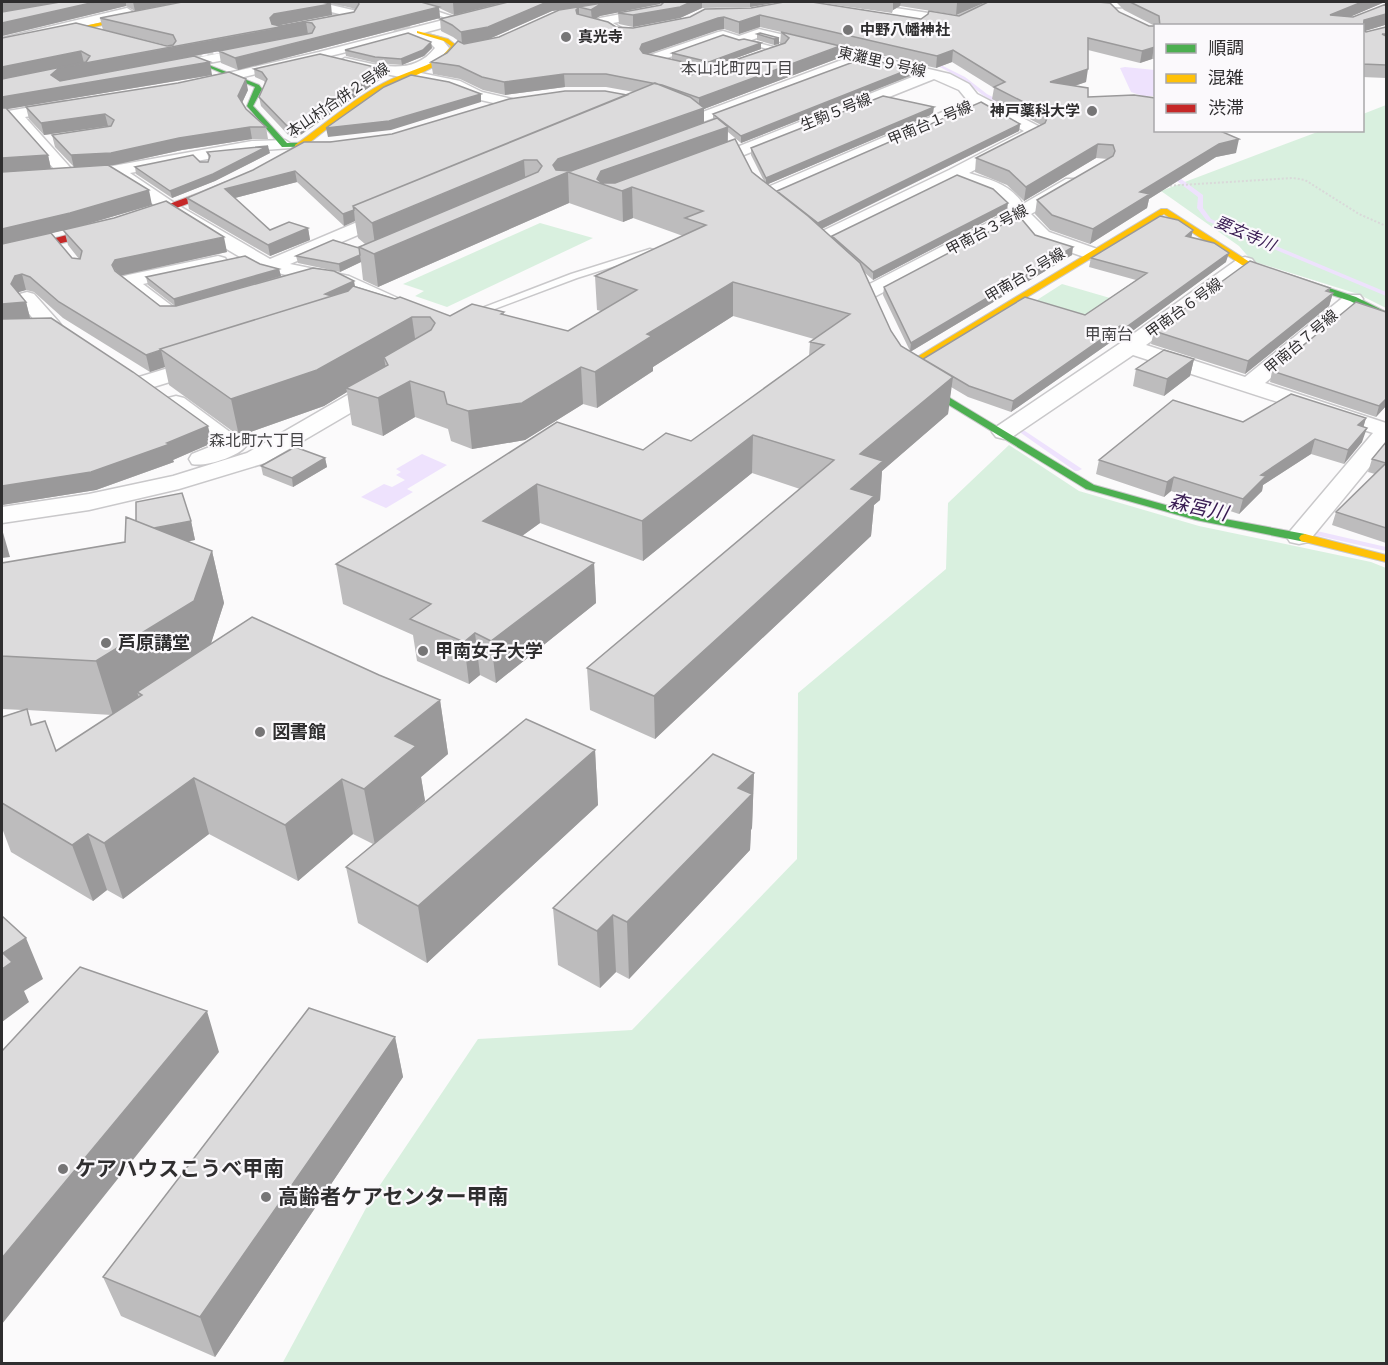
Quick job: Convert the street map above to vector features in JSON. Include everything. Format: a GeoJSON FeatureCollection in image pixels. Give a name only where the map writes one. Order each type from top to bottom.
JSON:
{"type":"FeatureCollection","features":[{"type":"Feature","properties":{"kind":"street"},"geometry":{"type":"LineString","coordinates":[[2,40],[52,21],[155,2]]}},
{"type":"Feature","properties":{"kind":"street"},"geometry":{"type":"LineString","coordinates":[[2,40],[178,2]]}},
{"type":"Feature","properties":{"kind":"street"},"geometry":{"type":"LineString","coordinates":[[2,40],[74,30],[205,2]]}},
{"type":"Feature","properties":{"kind":"street"},"geometry":{"type":"LineString","coordinates":[[305,2],[353,14],[354,24],[309,33]]}},
{"type":"Feature","properties":{"kind":"street"},"geometry":{"type":"LineString","coordinates":[[194,85],[321,57],[525,2]]}},
{"type":"Feature","properties":{"kind":"street"},"geometry":{"type":"LineString","coordinates":[[599,9],[641,2]]}},
{"type":"Feature","properties":{"kind":"street"},"geometry":{"type":"LineString","coordinates":[[644,31],[621,33],[600,22],[664,10],[646,2]]}},
{"type":"Feature","properties":{"kind":"street"},"geometry":{"type":"LineString","coordinates":[[880,2],[869,8],[957,21],[999,2]]}},
{"type":"Feature","properties":{"kind":"street"},"geometry":{"type":"LineString","coordinates":[[901,12],[919,2]]}},
{"type":"Feature","properties":{"kind":"street"},"geometry":{"type":"LineString","coordinates":[[1110,7],[1131,2]]}},
{"type":"Feature","properties":{"kind":"street"},"geometry":{"type":"LineString","coordinates":[[852,14],[920,24]]}},
{"type":"Feature","properties":{"kind":"street","name":"東灘里９号線"},"geometry":{"type":"LineString","coordinates":[[747,24],[759,27],[763,31],[759,33]]}},
{"type":"Feature","properties":{"kind":"street"},"geometry":{"type":"LineString","coordinates":[[381,25],[451,34],[465,47],[465,54],[455,61],[407,75]]}},
{"type":"Feature","properties":{"kind":"street"},"geometry":{"type":"LineString","coordinates":[[74,30],[106,37]]}},
{"type":"Feature","properties":{"kind":"street"},"geometry":{"type":"LineString","coordinates":[[407,75],[440,54],[442,48],[436,41],[417,31]]}},
{"type":"Feature","properties":{"kind":"street","name":"本山村合併２号線"},"geometry":{"type":"LineString","coordinates":[[289,149],[371,94],[407,75],[443,61],[452,54],[454,46],[447,40],[417,31]]}},
{"type":"Feature","properties":{"kind":"street"},"geometry":{"type":"LineString","coordinates":[[679,85],[714,72],[649,60],[723,35],[740,40],[759,33]]}},
{"type":"Feature","properties":{"kind":"street","name":"東灘里９号線"},"geometry":{"type":"LineString","coordinates":[[759,33],[935,74],[964,87],[972,97],[981,101]]}},
{"type":"Feature","properties":{"kind":"street"},"geometry":{"type":"LineString","coordinates":[[159,55],[260,35]]}},
{"type":"Feature","properties":{"kind":"street"},"geometry":{"type":"LineString","coordinates":[[151,70],[278,45]]}},
{"type":"Feature","properties":{"kind":"street"},"geometry":{"type":"LineString","coordinates":[[756,58],[781,55]]}},
{"type":"Feature","properties":{"kind":"street"},"geometry":{"type":"LineString","coordinates":[[321,57],[455,84],[477,95],[512,101]]}},
{"type":"Feature","properties":{"kind":"street"},"geometry":{"type":"LineString","coordinates":[[697,119],[863,57]]}},
{"type":"Feature","properties":{"kind":"street"},"geometry":{"type":"LineString","coordinates":[[198,61],[237,76],[259,89],[250,106],[256,116],[289,149]]}},
{"type":"Feature","properties":{"kind":"street"},"geometry":{"type":"LineString","coordinates":[[805,66],[827,71]]}},
{"type":"Feature","properties":{"kind":"street","name":"生駒５号線"},"geometry":{"type":"LineString","coordinates":[[738,157],[924,76],[935,74]]}},
{"type":"Feature","properties":{"kind":"street"},"geometry":{"type":"LineString","coordinates":[[485,109],[512,101]]}},
{"type":"Feature","properties":{"kind":"street","name":"甲南台１号線"},"geometry":{"type":"LineString","coordinates":[[761,196],[981,101],[1036,131],[955,174],[815,242]]}},
{"type":"Feature","properties":{"kind":"street"},"geometry":{"type":"LineString","coordinates":[[8,115],[85,103]]}},
{"type":"Feature","properties":{"kind":"street"},"geometry":{"type":"LineString","coordinates":[[680,112],[697,119],[714,131]]}},
{"type":"Feature","properties":{"kind":"street"},"geometry":{"type":"LineString","coordinates":[[8,115],[27,129],[62,139]]}},
{"type":"Feature","properties":{"kind":"street"},"geometry":{"type":"LineString","coordinates":[[42,134],[80,174]]}},
{"type":"Feature","properties":{"kind":"street"},"geometry":{"type":"LineString","coordinates":[[49,175],[114,172],[201,160],[252,146],[289,149],[356,143]]}},
{"type":"Feature","properties":{"kind":"street"},"geometry":{"type":"LineString","coordinates":[[114,172],[147,189],[170,208],[269,266],[342,280],[412,312]]}},
{"type":"Feature","properties":{"kind":"street"},"geometry":{"type":"LineString","coordinates":[[955,174],[996,187],[1010,197],[1020,213],[1042,236],[1093,254]]}},
{"type":"Feature","properties":{"kind":"street","name":"甲南台３号線"},"geometry":{"type":"LineString","coordinates":[[866,291],[1020,213],[1085,175]]}},
{"type":"Feature","properties":{"kind":"street"},"geometry":{"type":"LineString","coordinates":[[2,253],[57,242],[170,208],[244,176]]}},
{"type":"Feature","properties":{"kind":"street"},"geometry":{"type":"LineString","coordinates":[[269,266],[409,207]]}},
{"type":"Feature","properties":{"kind":"street","name":"甲南台５号線"},"geometry":{"type":"LineString","coordinates":[[1004,432],[909,376],[901,362],[1093,254],[1164,211],[1245,263]]}},
{"type":"Feature","properties":{"kind":"street"},"geometry":{"type":"LineString","coordinates":[[194,309],[172,315],[128,281],[249,255]]}},
{"type":"Feature","properties":{"kind":"street"},"geometry":{"type":"LineString","coordinates":[[1245,263],[1353,299],[1386,315]]}},
{"type":"Feature","properties":{"kind":"street","name":"甲南台６号線"},"geometry":{"type":"LineString","coordinates":[[1004,432],[1130,347],[1245,263]]}},
{"type":"Feature","properties":{"kind":"street"},"geometry":{"type":"LineString","coordinates":[[342,280],[363,270]]}},
{"type":"Feature","properties":{"kind":"street"},"geometry":{"type":"LineString","coordinates":[[272,287],[316,275]]}},
{"type":"Feature","properties":{"kind":"street"},"geometry":{"type":"LineString","coordinates":[[21,327],[61,328],[27,298]]}},
{"type":"Feature","properties":{"kind":"street","name":"甲南台７号線"},"geometry":{"type":"LineString","coordinates":[[1249,385],[1353,299]]}},
{"type":"Feature","properties":{"kind":"street"},"geometry":{"type":"LineString","coordinates":[[1130,347],[1386,432],[1299,536]]}},
{"type":"Feature","properties":{"kind":"street"},"geometry":{"type":"LineString","coordinates":[[89,502],[234,446],[138,376],[225,358]]}},
{"type":"Feature","properties":{"kind":"street"},"geometry":{"type":"LineString","coordinates":[[2,515],[89,502],[179,482],[256,458],[406,371]]}},
{"type":"Feature","properties":{"kind":"street"},"geometry":{"type":"LineString","coordinates":[[1004,432],[1090,487],[1196,518],[1299,536],[1386,559]]}},
{"type":"Feature","properties":{"kind":"lane"},"geometry":{"type":"LineString","coordinates":[[433,12],[458,20]]}},
{"type":"Feature","properties":{"kind":"lane"},"geometry":{"type":"LineString","coordinates":[[588,25],[606,30],[613,28]]}},
{"type":"Feature","properties":{"kind":"lane"},"geometry":{"type":"LineString","coordinates":[[740,40],[781,55]]}},
{"type":"Feature","properties":{"kind":"lane"},"geometry":{"type":"LineString","coordinates":[[57,242],[67,253]]}},
{"type":"Feature","properties":{"kind":"lane"},"geometry":{"type":"LineString","coordinates":[[463,317],[664,246]]}},
{"type":"Feature","properties":{"kind":"path"},"geometry":{"type":"LineString","coordinates":[[1157,186],[1293,178],[1305,180],[1359,213],[1386,226]]}},
{"type":"Feature","properties":{"kind":"green space"},"geometry":{"type":"Polygon","coordinates":[[[1386,105],[1386,308],[1358,294],[1252,261],[1239,246],[1161,191],[1317,132],[1364,132],[1364,114],[1386,105]]]}},
{"type":"Feature","properties":{"kind":"green space"},"geometry":{"type":"Polygon","coordinates":[[[540,223],[593,238],[447,307],[415,296],[424,291],[403,284],[540,223]]]}},
{"type":"Feature","properties":{"kind":"green space"},"geometry":{"type":"Polygon","coordinates":[[[1062,284],[1158,312],[1124,336],[1026,307],[1062,284]]]}},
{"type":"Feature","properties":{"kind":"green space"},"geometry":{"type":"Polygon","coordinates":[[[1009,445],[1079,491],[1199,526],[1371,562],[1386,568],[1386,1363],[282,1364],[372,1197],[478,1039],[632,1030],[797,859],[798,693],[946,569],[948,503],[1009,445]]]}},
{"type":"Feature","properties":{"kind":"shaded area"},"geometry":{"type":"Polygon","coordinates":[[[1120,68],[1154,70],[1154,96],[1143,96],[1131,92],[1120,68]]]}},
{"type":"Feature","properties":{"kind":"shaded area"},"geometry":{"type":"Polygon","coordinates":[[[422,454],[447,465],[407,489],[413,492],[386,508],[361,497],[384,484],[392,487],[405,480],[396,475],[401,472],[396,469],[422,454]]]}},
{"type":"Feature","properties":{"kind":"building"},"geometry":{"type":"Polygon","coordinates":[[[60,2],[95,2],[2,23],[2,12],[60,2]]]}},
{"type":"Feature","properties":{"kind":"building"},"geometry":{"type":"Polygon","coordinates":[[[182,2],[322,2],[331,4],[274,14],[270,18],[272,24],[280,26],[354,12],[358,2],[421,2],[439,7],[235,58],[219,51],[312,33],[315,27],[312,23],[306,22],[59,68],[51,75],[60,81],[194,56],[210,62],[2,97],[2,79],[86,62],[90,56],[81,51],[2,67],[2,38],[76,23],[167,46],[173,45],[176,41],[173,35],[100,18],[182,2]]]}},
{"type":"Feature","properties":{"kind":"building"},"geometry":{"type":"Polygon","coordinates":[[[508,2],[547,2],[488,27],[461,32],[440,19],[508,2]]]}},
{"type":"Feature","properties":{"kind":"building"},"geometry":{"type":"Polygon","coordinates":[[[609,2],[615,2],[599,5],[591,10],[579,7],[576,10],[577,14],[608,22],[616,27],[633,28],[690,17],[705,9],[751,8],[784,2],[812,2],[921,19],[929,11],[959,16],[988,2],[1110,3],[1119,12],[1149,26],[1154,26],[1154,47],[1142,51],[1088,38],[1088,69],[1050,82],[1088,88],[1088,97],[1134,95],[1154,98],[1154,132],[1223,132],[1239,139],[1219,144],[1140,192],[1150,194],[1093,229],[1052,215],[1037,200],[1113,156],[1115,151],[1113,145],[1098,144],[1026,187],[1009,171],[976,158],[1045,123],[1048,116],[994,87],[1005,82],[953,50],[937,56],[760,15],[739,22],[724,17],[718,18],[642,44],[640,49],[643,53],[688,63],[681,69],[691,75],[785,43],[789,38],[781,32],[840,46],[699,98],[662,85],[606,74],[564,74],[504,82],[482,77],[459,66],[431,62],[447,53],[458,41],[464,44],[499,37],[559,10],[609,2]]]}},
{"type":"Feature","properties":{"kind":"building"},"geometry":{"type":"Polygon","coordinates":[[[664,2],[691,2],[680,7],[633,15],[618,13],[661,5],[664,2]]]}},
{"type":"Feature","properties":{"kind":"building"},"geometry":{"type":"Polygon","coordinates":[[[1130,2],[1362,2],[1330,15],[1353,17],[1386,4],[1386,14],[1364,20],[1364,24],[1160,24],[1159,16],[1130,2]]]}},
{"type":"Feature","properties":{"kind":"building"},"geometry":{"type":"Polygon","coordinates":[[[1386,27],[1386,34],[1382,34],[1386,36],[1386,65],[1364,64],[1364,31],[1386,27]]]}},
{"type":"Feature","properties":{"kind":"building"},"geometry":{"type":"Polygon","coordinates":[[[408,33],[431,42],[423,50],[401,59],[375,57],[345,50],[408,33]]]}},
{"type":"Feature","properties":{"kind":"building"},"geometry":{"type":"Polygon","coordinates":[[[757,34],[779,38],[774,39],[757,34]]]}},
{"type":"Feature","properties":{"kind":"building"},"geometry":{"type":"Polygon","coordinates":[[[723,35],[761,43],[709,62],[672,53],[723,35]]]}},
{"type":"Feature","properties":{"kind":"building"},"geometry":{"type":"Polygon","coordinates":[[[320,54],[383,69],[295,128],[289,128],[259,97],[267,79],[262,72],[254,69],[320,54]]]}},
{"type":"Feature","properties":{"kind":"building"},"geometry":{"type":"Polygon","coordinates":[[[864,58],[910,69],[741,136],[713,114],[864,58]]]}},
{"type":"Feature","properties":{"kind":"building"},"geometry":{"type":"Polygon","coordinates":[[[229,72],[246,79],[238,96],[246,109],[266,127],[250,127],[179,138],[111,153],[71,155],[52,135],[111,126],[114,120],[105,114],[41,123],[26,107],[178,83],[229,72]]]}},
{"type":"Feature","properties":{"kind":"building"},"geometry":{"type":"Polygon","coordinates":[[[411,75],[449,82],[481,94],[389,121],[326,128],[384,87],[411,75]]]}},
{"type":"Feature","properties":{"kind":"building"},"geometry":{"type":"Polygon","coordinates":[[[655,83],[690,97],[704,108],[558,159],[553,165],[556,170],[571,171],[717,118],[728,127],[601,171],[597,179],[602,183],[615,183],[735,139],[752,172],[808,216],[860,263],[891,331],[901,346],[953,377],[860,454],[883,461],[851,489],[874,496],[654,696],[587,668],[834,460],[753,435],[642,521],[537,484],[483,521],[594,563],[491,641],[475,633],[464,642],[410,619],[431,604],[336,564],[557,422],[643,450],[666,433],[691,441],[824,345],[810,342],[850,314],[733,282],[647,334],[652,336],[595,372],[581,367],[522,403],[468,411],[447,404],[444,392],[410,381],[378,398],[346,388],[388,365],[384,357],[431,330],[435,323],[430,317],[412,317],[317,370],[231,399],[160,349],[348,291],[353,286],[395,299],[400,297],[450,316],[472,304],[568,331],[637,290],[595,276],[706,225],[685,218],[703,211],[632,187],[622,191],[568,172],[374,254],[359,247],[538,172],[542,166],[537,160],[524,160],[372,223],[353,206],[655,83]]]}},
{"type":"Feature","properties":{"kind":"building"},"geometry":{"type":"Polygon","coordinates":[[[565,91],[605,91],[627,95],[353,206],[354,210],[343,214],[295,171],[225,189],[270,230],[289,222],[308,228],[268,245],[187,198],[253,170],[304,142],[330,142],[392,134],[509,99],[565,91]]]}},
{"type":"Feature","properties":{"kind":"building"},"geometry":{"type":"Polygon","coordinates":[[[883,96],[934,107],[766,178],[751,148],[883,96]]]}},
{"type":"Feature","properties":{"kind":"building"},"geometry":{"type":"Polygon","coordinates":[[[981,102],[1020,124],[818,223],[777,191],[981,102]]]}},
{"type":"Feature","properties":{"kind":"building"},"geometry":{"type":"Polygon","coordinates":[[[2,108],[6,108],[48,155],[2,158],[2,108]]]}},
{"type":"Feature","properties":{"kind":"building"},"geometry":{"type":"Polygon","coordinates":[[[268,146],[213,174],[170,191],[135,167],[193,155],[200,162],[208,162],[210,156],[207,152],[268,146]]]}},
{"type":"Feature","properties":{"kind":"building"},"geometry":{"type":"Polygon","coordinates":[[[108,165],[149,190],[70,213],[2,229],[2,172],[108,165]]]}},
{"type":"Feature","properties":{"kind":"building"},"geometry":{"type":"Polygon","coordinates":[[[957,175],[993,189],[1008,203],[873,272],[832,236],[957,175]]]}},
{"type":"Feature","properties":{"kind":"building"},"geometry":{"type":"Polygon","coordinates":[[[166,201],[224,237],[115,260],[112,265],[115,271],[160,306],[176,306],[313,268],[334,271],[354,281],[325,294],[332,296],[146,355],[59,302],[30,277],[22,274],[15,276],[11,284],[26,302],[2,304],[2,244],[51,233],[72,258],[80,259],[82,251],[63,230],[114,218],[166,201]]]}},
{"type":"Feature","properties":{"kind":"building"},"geometry":{"type":"Polygon","coordinates":[[[1019,216],[1035,235],[1073,247],[911,343],[884,287],[1019,216]]]}},
{"type":"Feature","properties":{"kind":"building"},"geometry":{"type":"Polygon","coordinates":[[[1160,216],[1178,220],[1193,230],[1186,236],[1214,243],[1229,253],[1125,328],[1120,326],[1013,401],[969,386],[923,359],[1025,297],[1085,315],[1147,273],[1091,258],[1160,216]]]}},
{"type":"Feature","properties":{"kind":"building"},"geometry":{"type":"Polygon","coordinates":[[[333,240],[359,248],[360,255],[339,264],[296,256],[333,240]]]}},
{"type":"Feature","properties":{"kind":"building"},"geometry":{"type":"Polygon","coordinates":[[[245,256],[260,264],[279,269],[174,299],[146,277],[245,256]]]}},
{"type":"Feature","properties":{"kind":"building"},"geometry":{"type":"Polygon","coordinates":[[[1250,261],[1330,288],[1326,291],[1333,293],[1248,361],[1154,331],[1250,261]]]}},
{"type":"Feature","properties":{"kind":"building"},"geometry":{"type":"Polygon","coordinates":[[[1356,302],[1386,312],[1386,399],[1379,406],[1272,371],[1356,302]]]}},
{"type":"Feature","properties":{"kind":"building"},"geometry":{"type":"Polygon","coordinates":[[[51,318],[133,372],[208,426],[167,443],[170,444],[91,472],[2,486],[2,319],[51,318]]]}},
{"type":"Feature","properties":{"kind":"building"},"geometry":{"type":"Polygon","coordinates":[[[1164,350],[1194,359],[1167,379],[1136,369],[1164,350]]]}},
{"type":"Feature","properties":{"kind":"building"},"geometry":{"type":"Polygon","coordinates":[[[1291,394],[1366,418],[1358,425],[1367,428],[1348,450],[1315,439],[1261,475],[1266,476],[1243,499],[1174,477],[1167,482],[1099,460],[1173,400],[1243,422],[1291,394]]]}},
{"type":"Feature","properties":{"kind":"building"},"geometry":{"type":"Polygon","coordinates":[[[1386,442],[1386,463],[1372,459],[1386,442]]]}},
{"type":"Feature","properties":{"kind":"building"},"geometry":{"type":"Polygon","coordinates":[[[295,447],[325,458],[292,478],[261,466],[295,447]]]}},
{"type":"Feature","properties":{"kind":"building"},"geometry":{"type":"Polygon","coordinates":[[[1386,463],[1386,528],[1336,512],[1386,463]]]}},
{"type":"Feature","properties":{"kind":"building"},"geometry":{"type":"Polygon","coordinates":[[[182,493],[191,521],[154,528],[136,521],[136,502],[182,493]]]}},
{"type":"Feature","properties":{"kind":"building"},"geometry":{"type":"Polygon","coordinates":[[[126,517],[212,551],[194,601],[96,661],[2,656],[2,563],[125,542],[126,517]]]}},
{"type":"Feature","properties":{"kind":"building"},"geometry":{"type":"Polygon","coordinates":[[[252,617],[440,700],[395,736],[416,746],[364,789],[342,779],[285,825],[194,778],[104,843],[88,834],[72,845],[2,803],[2,717],[27,709],[31,725],[45,721],[56,751],[142,695],[137,692],[252,617]]]}},
{"type":"Feature","properties":{"kind":"building"},"geometry":{"type":"Polygon","coordinates":[[[526,719],[595,750],[418,906],[346,867],[526,719]]]}},
{"type":"Feature","properties":{"kind":"building"},"geometry":{"type":"Polygon","coordinates":[[[713,754],[754,773],[738,788],[752,794],[627,922],[613,915],[597,931],[553,908],[713,754]]]}},
{"type":"Feature","properties":{"kind":"building"},"geometry":{"type":"Polygon","coordinates":[[[2,916],[26,938],[3,953],[12,962],[2,969],[2,916]]]}},
{"type":"Feature","properties":{"kind":"building","name":"ケアハウスこうべ甲南"},"geometry":{"type":"Polygon","coordinates":[[[80,967],[207,1011],[2,1258],[2,1051],[80,967]]]}},
{"type":"Feature","properties":{"kind":"building"},"geometry":{"type":"Polygon","coordinates":[[[309,1008],[395,1037],[200,1317],[103,1277],[309,1008]]]}},
{"type":"Feature","properties":{"kind":"waterway","name":"要玄寺川"},"geometry":{"type":"LineString","coordinates":[[850,51],[867,54],[884,52]]}},
{"type":"Feature","properties":{"kind":"waterway","name":"要玄寺川"},"geometry":{"type":"LineString","coordinates":[[931,61],[963,78],[985,95],[1004,104]]}},
{"type":"Feature","properties":{"kind":"waterway","name":"要玄寺川"},"geometry":{"type":"LineString","coordinates":[[1171,174],[1201,196],[1200,208],[1209,220],[1386,294]]}},
{"type":"Feature","properties":{"kind":"waterway","name":"森宮川"},"geometry":{"type":"LineString","coordinates":[[1023,432],[1078,469]]}},
{"type":"Feature","properties":{"kind":"waterway","name":"森宮川"},"geometry":{"type":"LineString","coordinates":[[1304,530],[1386,549]]}},
{"type":"Feature","properties":{"kind":"tunnel"},"geometry":{"type":"LineString","coordinates":[[306,2],[419,32]]}},
{"type":"Feature","properties":{"kind":"railway"},"geometry":{"type":"LineString","coordinates":[[2,13],[58,2]]}},
{"type":"Feature","properties":{"kind":"railway"},"geometry":{"type":"LineString","coordinates":[[178,60],[234,49]]}},
{"type":"Feature","properties":{"kind":"traffic: fast"},"geometry":{"type":"LineString","coordinates":[[198,61],[257,86],[259,89],[250,106],[285,145],[343,144]]}},
{"type":"Feature","properties":{"kind":"traffic: fast"},"geometry":{"type":"LineString","coordinates":[[1284,276],[1353,299],[1386,315]]}},
{"type":"Feature","properties":{"kind":"traffic: fast"},"geometry":{"type":"LineString","coordinates":[[912,378],[1090,487],[1196,517],[1305,538]]}},
{"type":"Feature","properties":{"kind":"traffic: slow"},"geometry":{"type":"LineString","coordinates":[[2,45],[205,2]]}},
{"type":"Feature","properties":{"kind":"traffic: slow"},"geometry":{"type":"LineString","coordinates":[[298,147],[385,85],[444,59],[454,46],[446,40],[419,32]]}},
{"type":"Feature","properties":{"kind":"traffic: slow"},"geometry":{"type":"LineString","coordinates":[[904,368],[1164,211],[1245,263],[1284,276]]}},
{"type":"Feature","properties":{"kind":"traffic: slow"},"geometry":{"type":"LineString","coordinates":[[1305,538],[1386,559]]}},
{"type":"Feature","properties":{"kind":"traffic: jam"},"geometry":{"type":"LineString","coordinates":[[2,253],[60,240],[146,216],[229,184]]}},
{"type":"Feature","properties":{"kind":"place","name":"中野八幡神社"},"geometry":{"type":"Point","coordinates":[848,30]}},
{"type":"Feature","properties":{"kind":"place","name":"真光寺"},"geometry":{"type":"Point","coordinates":[566,37]}},
{"type":"Feature","properties":{"kind":"place","name":"神戸薬科大学"},"geometry":{"type":"Point","coordinates":[1092,111]}},
{"type":"Feature","properties":{"kind":"place","name":"芦原講堂"},"geometry":{"type":"Point","coordinates":[106,643]}},
{"type":"Feature","properties":{"kind":"place","name":"甲南女子大学"},"geometry":{"type":"Point","coordinates":[423,651]}},
{"type":"Feature","properties":{"kind":"place","name":"図書館"},"geometry":{"type":"Point","coordinates":[260,732]}},
{"type":"Feature","properties":{"kind":"place","name":"ケアハウスこうべ甲南"},"geometry":{"type":"Point","coordinates":[63,1169]}},
{"type":"Feature","properties":{"kind":"place","name":"高齢者ケアセンター甲南"},"geometry":{"type":"Point","coordinates":[266,1197]}},
{"type":"Feature","properties":{"kind":"district","name":"本山北町四丁目"},"geometry":{"type":"Point","coordinates":[737,69]}},
{"type":"Feature","properties":{"kind":"district","name":"甲南台"},"geometry":{"type":"Point","coordinates":[1109,335]}},
{"type":"Feature","properties":{"kind":"district","name":"森北町六丁目"},"geometry":{"type":"Point","coordinates":[257,441]}}]}
